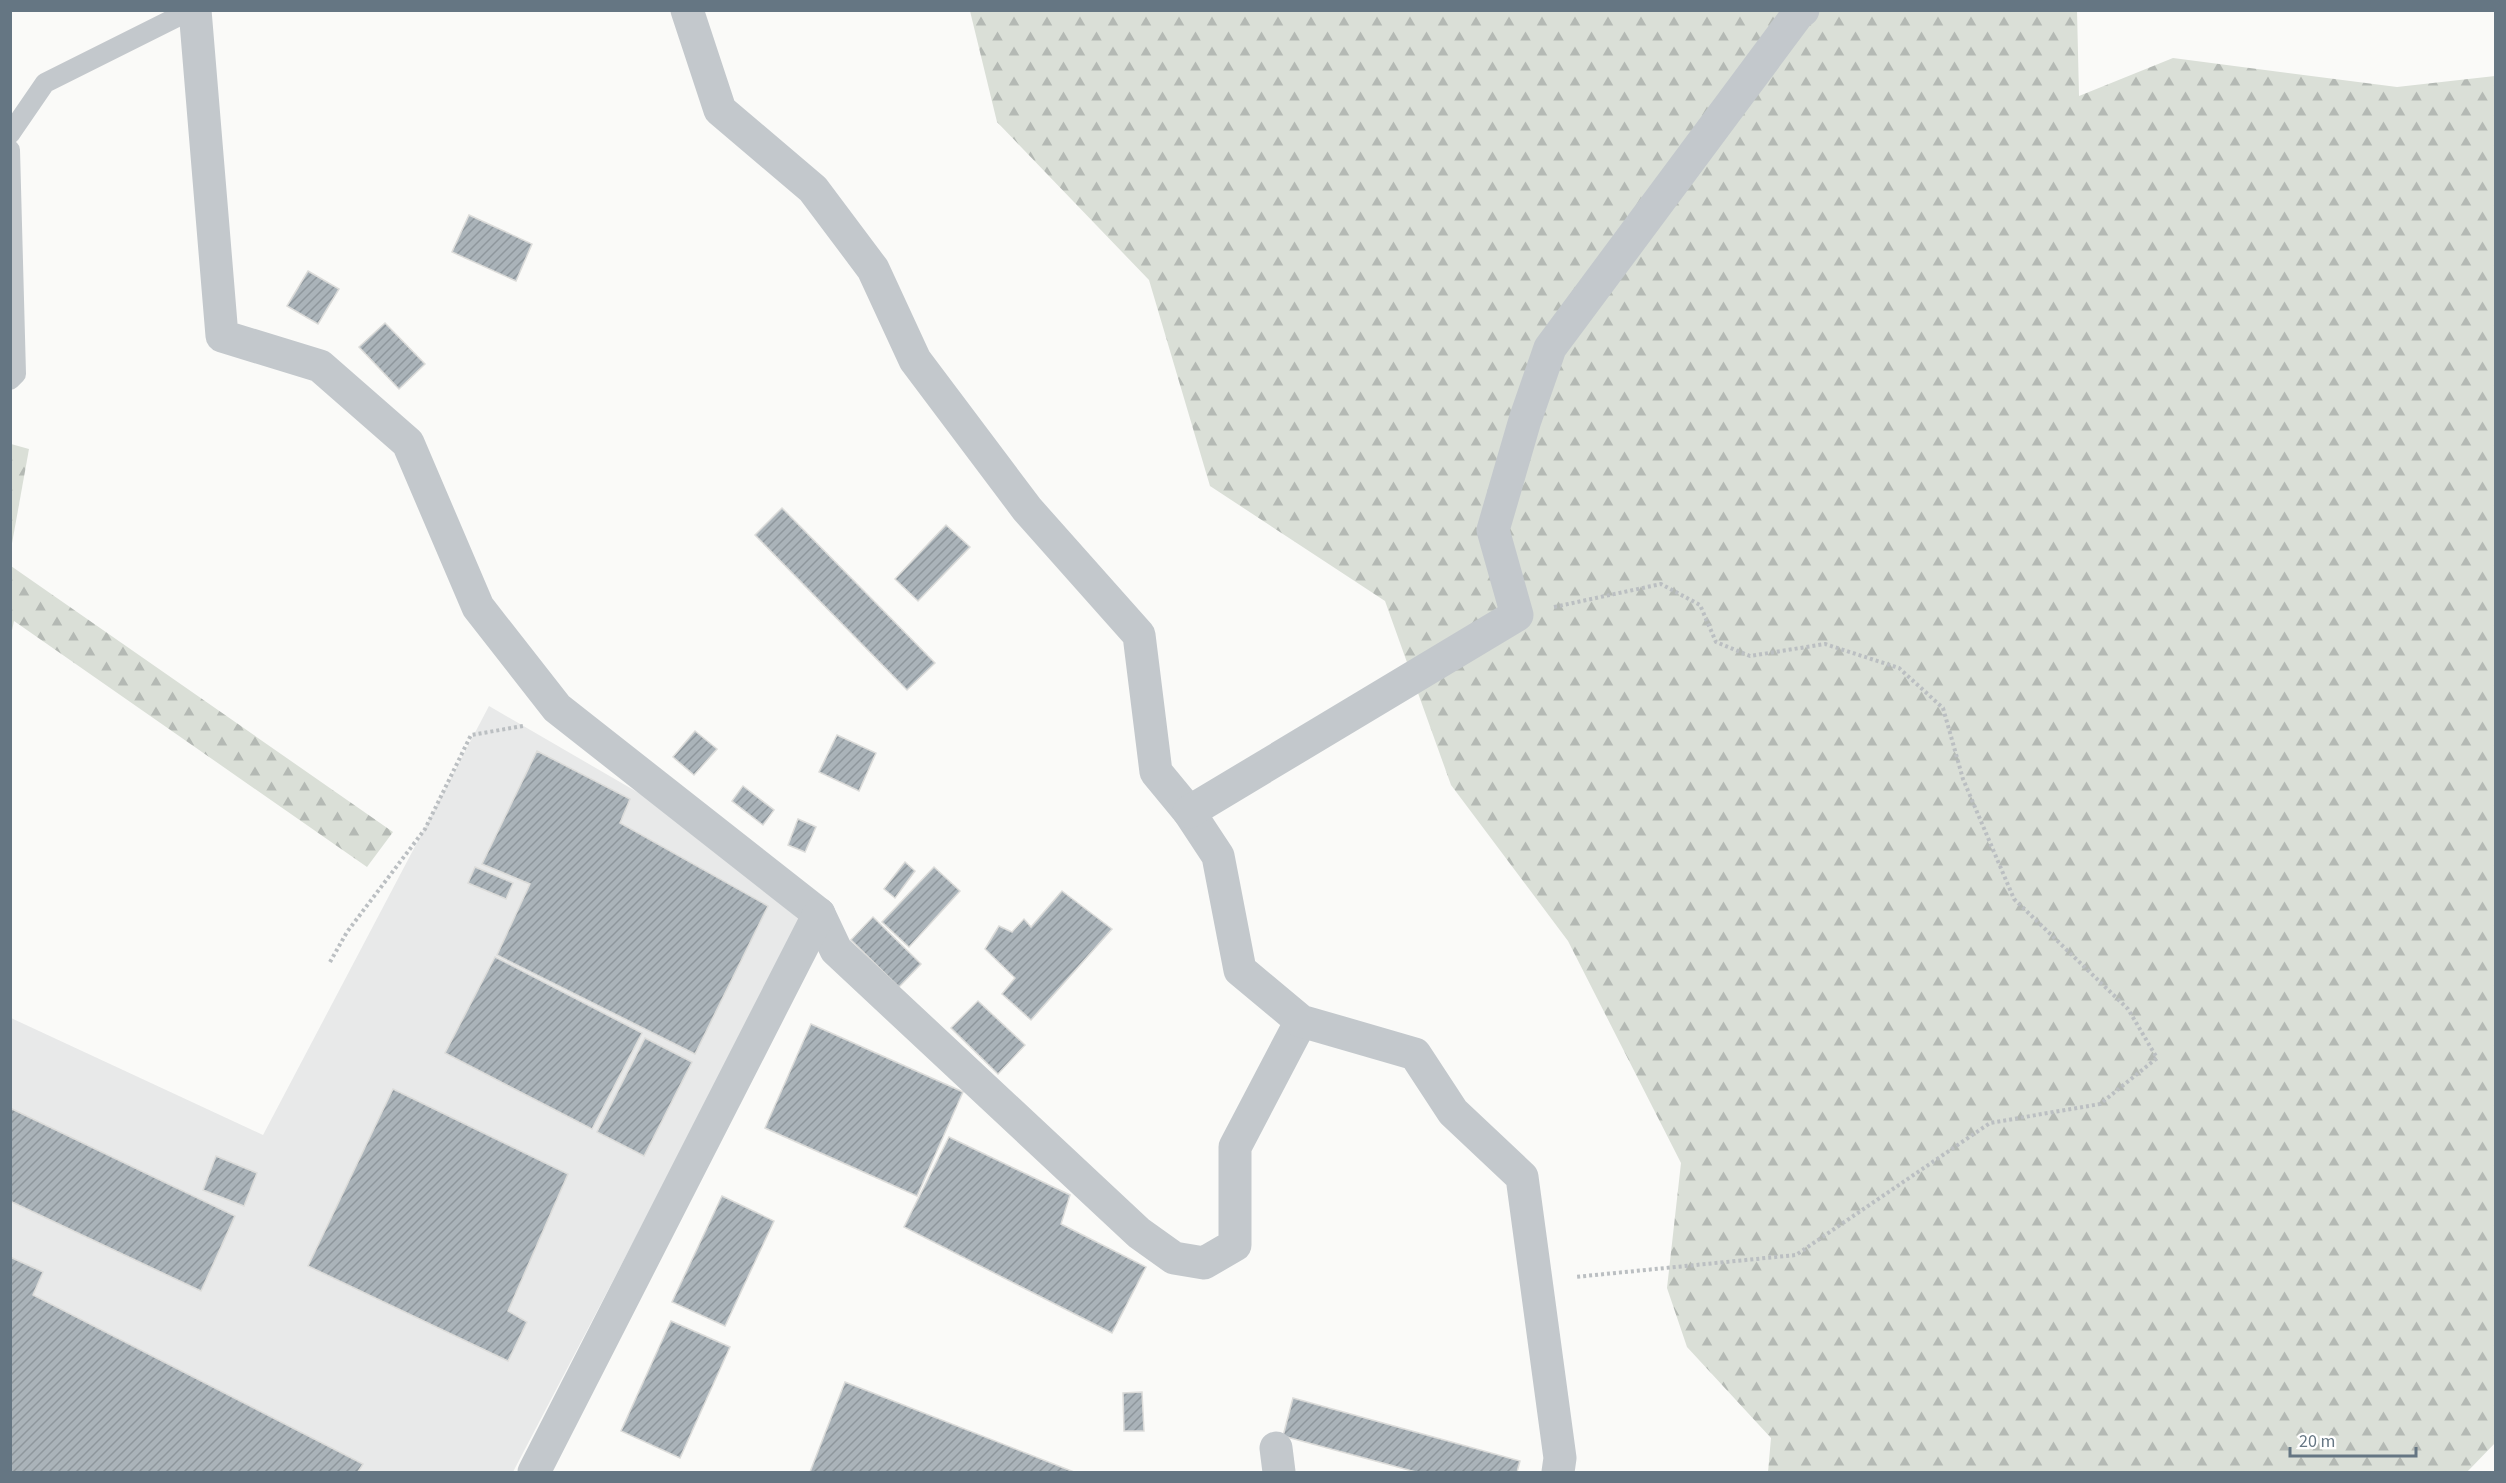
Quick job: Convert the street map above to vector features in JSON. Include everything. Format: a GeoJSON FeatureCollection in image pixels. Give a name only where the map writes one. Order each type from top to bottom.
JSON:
{"type":"FeatureCollection","features":[{"type":"Feature","properties":{"kind":"street"},"geometry":{"type":"LineString","coordinates":[[193,10],[222,336],[320,366],[408,444],[478,608],[557,708],[819,914],[836,950],[1139,1233],[1174,1258],[1204,1263],[1235,1245],[1235,1147],[1301,1021]]}},
{"type":"Feature","properties":{"kind":"street"},"geometry":{"type":"LineString","coordinates":[[687,10],[720,110],[813,189],[873,269],[915,360],[1027,509],[1140,635],[1156,772],[1189,812],[1218,856],[1240,970],[1301,1021],[1415,1054],[1454,1112],[1522,1178],[1560,1458],[1558,1473]]}},
{"type":"Feature","properties":{"kind":"street"},"geometry":{"type":"LineString","coordinates":[[1189,812],[1517,615],[1493,530],[1525,420],[1550,348],[1803,10]]}},
{"type":"Feature","properties":{"kind":"street"},"geometry":{"type":"LineString","coordinates":[[534,1473],[819,914]]}},
{"type":"Feature","properties":{"kind":"lane"},"geometry":{"type":"LineString","coordinates":[[10,134],[45,82],[193,10]]}},
{"type":"Feature","properties":{"kind":"lane"},"geometry":{"type":"LineString","coordinates":[[10,150],[16,374],[10,380]]}},
{"type":"Feature","properties":{"kind":"path"},"geometry":{"type":"LineString","coordinates":[[1517,615],[1661,584],[1700,605],[1716,642],[1750,656],[1825,644],[1899,668],[1943,708],[1963,779],[2014,899],[2128,1009],[2157,1058],[2100,1104],[1990,1123],[1796,1255],[1536,1281]]}},
{"type":"Feature","properties":{"kind":"path"},"geometry":{"type":"LineString","coordinates":[[330,962],[347,932],[425,829],[471,735],[536,724],[557,708]]}},
{"type":"Feature","properties":{"kind":"shaded area"},"geometry":{"type":"Polygon","coordinates":[[[489,706],[663,807],[801,921],[513,1472],[11,1472],[11,1018],[263,1135],[489,706]]]}},
{"type":"Feature","properties":{"kind":"green space"},"geometry":{"type":"Polygon","coordinates":[[[2077,10],[2079,96],[2173,58],[2397,87],[2495,76],[2496,1442],[2467,1472],[1768,1472],[1771,1438],[1687,1347],[1667,1288],[1681,1163],[1568,941],[1451,785],[1385,601],[1210,486],[1149,280],[997,122],[970,11],[2077,10]]]}},
{"type":"Feature","properties":{"kind":"green space"},"geometry":{"type":"Polygon","coordinates":[[[10,444],[29,449],[11,549],[10,444]]]}},
{"type":"Feature","properties":{"kind":"green space"},"geometry":{"type":"Polygon","coordinates":[[[11,566],[393,832],[367,867],[14,621],[11,635],[11,566]]]}},
{"type":"Feature","properties":{"kind":"building"},"geometry":{"type":"Polygon","coordinates":[[[469,215],[532,244],[516,281],[452,252],[469,215]]]}},
{"type":"Feature","properties":{"kind":"building"},"geometry":{"type":"Polygon","coordinates":[[[308,271],[339,289],[318,324],[287,306],[308,271]]]}},
{"type":"Feature","properties":{"kind":"building"},"geometry":{"type":"Polygon","coordinates":[[[385,323],[425,364],[399,389],[359,347],[385,323]]]}},
{"type":"Feature","properties":{"kind":"building"},"geometry":{"type":"Polygon","coordinates":[[[782,508],[935,663],[907,690],[755,535],[782,508]]]}},
{"type":"Feature","properties":{"kind":"building"},"geometry":{"type":"Polygon","coordinates":[[[946,525],[970,547],[918,601],[895,579],[946,525]]]}},
{"type":"Feature","properties":{"kind":"building"},"geometry":{"type":"Polygon","coordinates":[[[695,731],[717,749],[694,775],[673,757],[695,731]]]}},
{"type":"Feature","properties":{"kind":"building"},"geometry":{"type":"Polygon","coordinates":[[[837,735],[876,753],[859,791],[819,772],[837,735]]]}},
{"type":"Feature","properties":{"kind":"building"},"geometry":{"type":"Polygon","coordinates":[[[537,751],[630,799],[620,823],[768,906],[695,1054],[497,955],[530,884],[482,864],[537,751]]]}},
{"type":"Feature","properties":{"kind":"building"},"geometry":{"type":"Polygon","coordinates":[[[743,786],[774,810],[763,825],[732,801],[743,786]]]}},
{"type":"Feature","properties":{"kind":"building"},"geometry":{"type":"Polygon","coordinates":[[[798,819],[816,827],[805,852],[788,845],[798,819]]]}},
{"type":"Feature","properties":{"kind":"building"},"geometry":{"type":"Polygon","coordinates":[[[905,862],[915,871],[895,898],[884,889],[905,862]]]}},
{"type":"Feature","properties":{"kind":"building"},"geometry":{"type":"Polygon","coordinates":[[[475,867],[513,883],[506,899],[468,883],[475,867]]]}},
{"type":"Feature","properties":{"kind":"building"},"geometry":{"type":"Polygon","coordinates":[[[934,867],[960,891],[909,947],[882,922],[934,867]]]}},
{"type":"Feature","properties":{"kind":"building"},"geometry":{"type":"Polygon","coordinates":[[[1062,891],[1112,929],[1031,1020],[1002,994],[1015,978],[985,949],[999,926],[1012,932],[1024,919],[1031,927],[1062,891]]]}},
{"type":"Feature","properties":{"kind":"building"},"geometry":{"type":"Polygon","coordinates":[[[873,917],[921,964],[899,987],[851,940],[873,917]]]}},
{"type":"Feature","properties":{"kind":"building"},"geometry":{"type":"Polygon","coordinates":[[[495,957],[642,1033],[592,1129],[445,1053],[495,957]]]}},
{"type":"Feature","properties":{"kind":"building"},"geometry":{"type":"Polygon","coordinates":[[[978,1001],[1025,1045],[998,1074],[951,1028],[978,1001]]]}},
{"type":"Feature","properties":{"kind":"building"},"geometry":{"type":"Polygon","coordinates":[[[811,1024],[963,1092],[917,1196],[765,1128],[811,1024]]]}},
{"type":"Feature","properties":{"kind":"building"},"geometry":{"type":"Polygon","coordinates":[[[645,1038],[692,1062],[644,1156],[597,1132],[645,1038]]]}},
{"type":"Feature","properties":{"kind":"building"},"geometry":{"type":"Polygon","coordinates":[[[393,1089],[568,1174],[508,1311],[527,1322],[508,1361],[308,1266],[393,1089]]]}},
{"type":"Feature","properties":{"kind":"building"},"geometry":{"type":"Polygon","coordinates":[[[10,1108],[235,1216],[201,1291],[10,1201],[10,1108]]]}},
{"type":"Feature","properties":{"kind":"building"},"geometry":{"type":"Polygon","coordinates":[[[949,1137],[1070,1195],[1061,1224],[1146,1267],[1112,1333],[904,1227],[949,1137]]]}},
{"type":"Feature","properties":{"kind":"building"},"geometry":{"type":"Polygon","coordinates":[[[216,1156],[257,1173],[244,1206],[203,1190],[216,1156]]]}},
{"type":"Feature","properties":{"kind":"building"},"geometry":{"type":"Polygon","coordinates":[[[722,1196],[774,1221],[725,1326],[672,1302],[722,1196]]]}},
{"type":"Feature","properties":{"kind":"building"},"geometry":{"type":"Polygon","coordinates":[[[10,1257],[43,1272],[33,1295],[363,1464],[358,1472],[10,1472],[10,1257]]]}},
{"type":"Feature","properties":{"kind":"building"},"geometry":{"type":"Polygon","coordinates":[[[671,1321],[730,1347],[680,1458],[621,1431],[671,1321]]]}},
{"type":"Feature","properties":{"kind":"building"},"geometry":{"type":"Polygon","coordinates":[[[845,1382],[1074,1472],[810,1472],[845,1382]]]}},
{"type":"Feature","properties":{"kind":"building"},"geometry":{"type":"Polygon","coordinates":[[[1142,1392],[1144,1431],[1124,1431],[1123,1393],[1142,1392]]]}},
{"type":"Feature","properties":{"kind":"building"},"geometry":{"type":"Polygon","coordinates":[[[1293,1398],[1520,1461],[1517,1472],[1416,1472],[1283,1436],[1293,1398]]]}}]}
